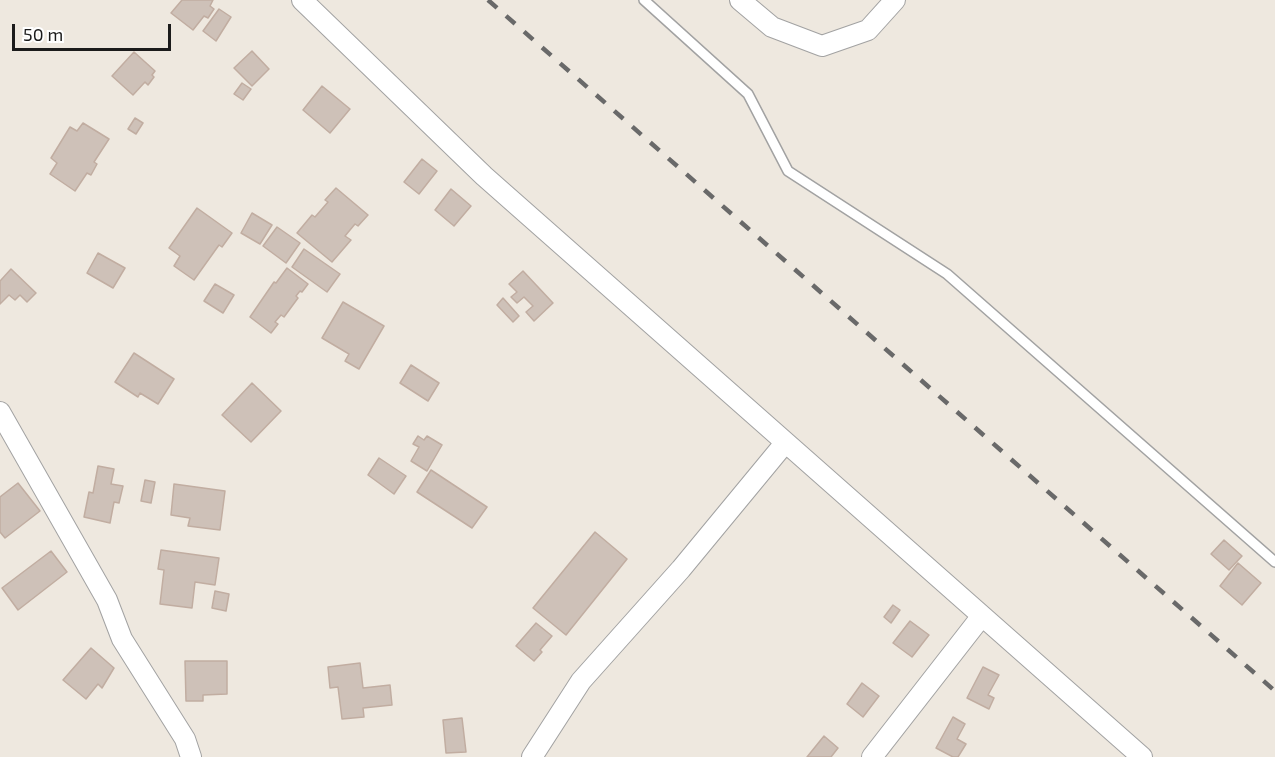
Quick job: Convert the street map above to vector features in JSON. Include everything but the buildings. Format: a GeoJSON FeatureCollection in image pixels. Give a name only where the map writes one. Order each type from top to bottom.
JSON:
{"type":"FeatureCollection","features":[{"type":"Feature","properties":{"kind":"street"},"geometry":{"type":"LineString","coordinates":[[302,0],[484,176],[1142,757]]}},
{"type":"Feature","properties":{"kind":"street"},"geometry":{"type":"LineString","coordinates":[[740,0],[772,27],[822,46],[868,30],[895,0]]}},
{"type":"Feature","properties":{"kind":"street"},"geometry":{"type":"LineString","coordinates":[[0,412],[7,440],[107,600],[122,639],[185,739],[191,757]]}},
{"type":"Feature","properties":{"kind":"street"},"geometry":{"type":"LineString","coordinates":[[532,757],[581,681],[681,569],[785,443]]}},
{"type":"Feature","properties":{"kind":"street"},"geometry":{"type":"LineString","coordinates":[[872,757],[981,617]]}},
{"type":"Feature","properties":{"kind":"lane"},"geometry":{"type":"LineString","coordinates":[[644,0],[748,94],[788,171],[947,274],[1275,562]]}},
{"type":"Feature","properties":{"kind":"railway"},"geometry":{"type":"LineString","coordinates":[[488,0],[1275,691]]}}]}
